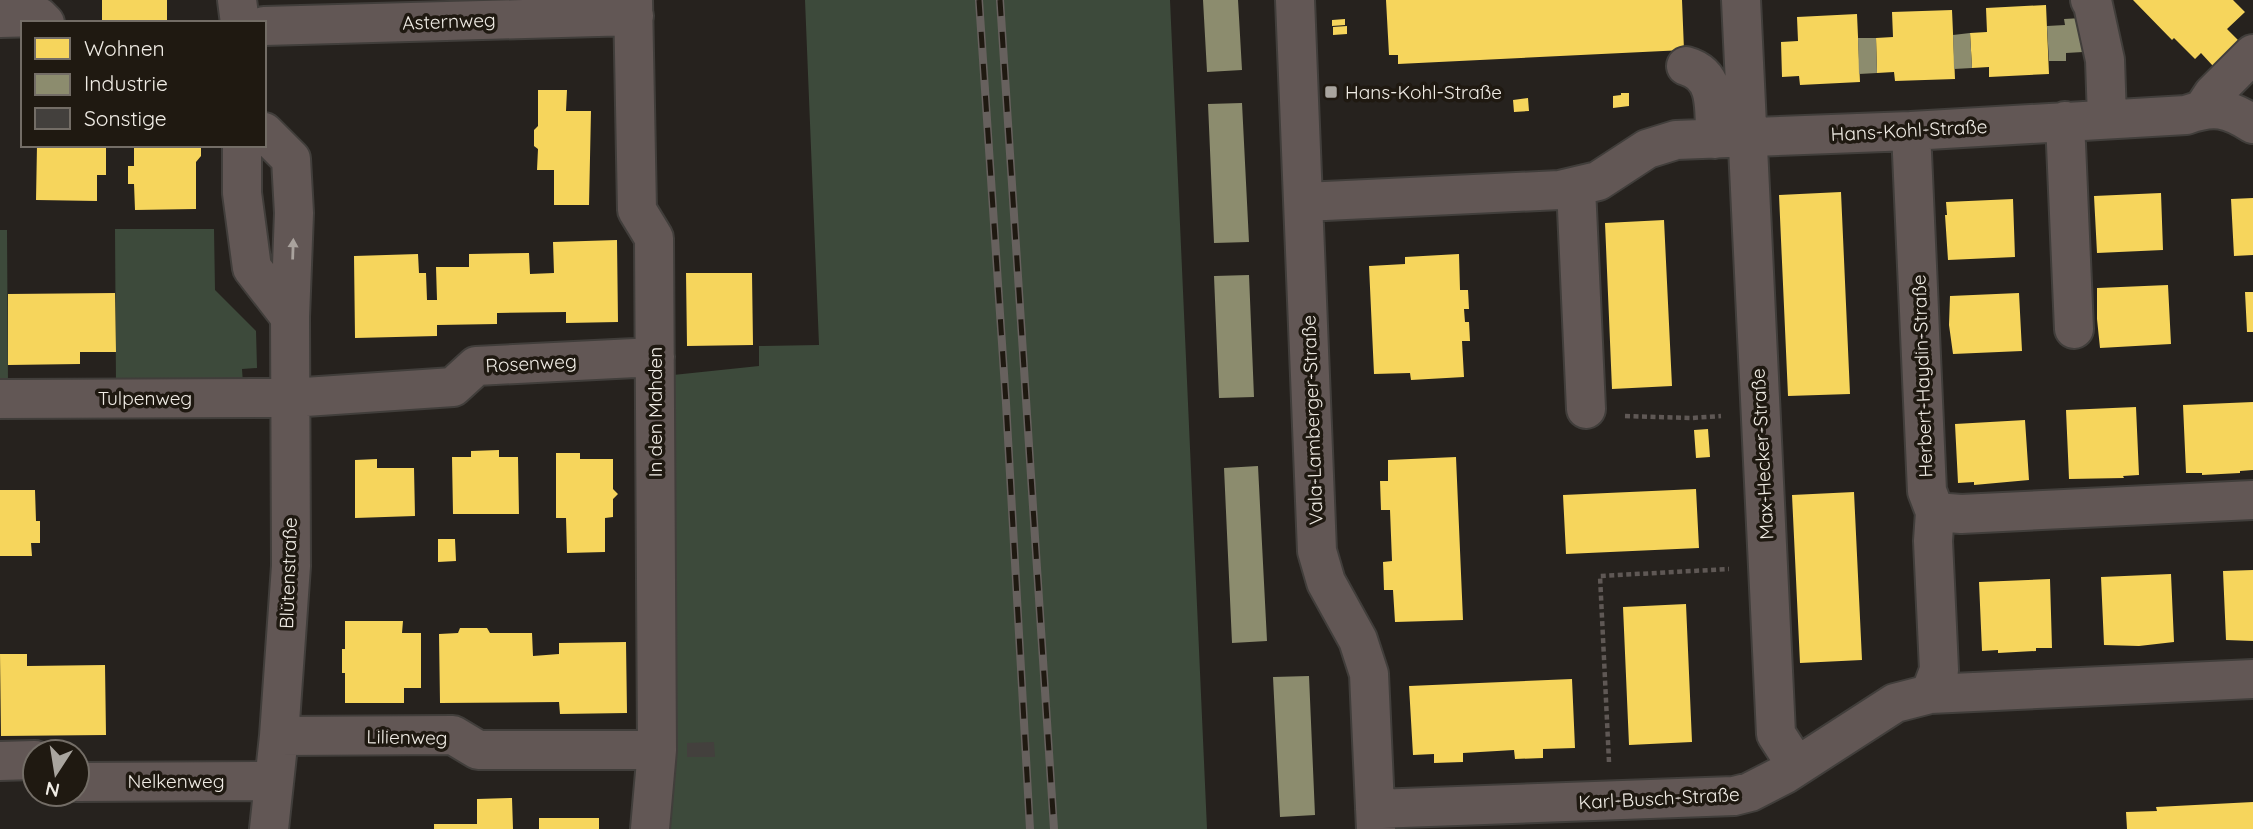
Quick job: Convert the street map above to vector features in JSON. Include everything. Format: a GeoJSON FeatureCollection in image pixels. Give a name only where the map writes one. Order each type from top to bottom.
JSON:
{"type":"FeatureCollection","features":[{"type":"Feature","properties":{"kind":"street"},"geometry":{"type":"LineString","coordinates":[[237,0],[240,21]]}},
{"type":"Feature","properties":{"kind":"street","name":"Vala-Lamberger-Straße"},"geometry":{"type":"LineString","coordinates":[[1295,0],[1317,551],[1326,582],[1358,640],[1368,674],[1375,819]]}},
{"type":"Feature","properties":{"kind":"street"},"geometry":{"type":"LineString","coordinates":[[1731,138],[1741,0]]}},
{"type":"Feature","properties":{"kind":"street"},"geometry":{"type":"LineString","coordinates":[[2090,0],[2105,60],[2107,118]]}},
{"type":"Feature","properties":{"kind":"street","name":"Asternweg"},"geometry":{"type":"LineString","coordinates":[[266,26],[634,8]]}},
{"type":"Feature","properties":{"kind":"street","name":"In den Mahden"},"geometry":{"type":"LineString","coordinates":[[634,8],[637,210],[654,238],[657,750],[650,829]]}},
{"type":"Feature","properties":{"kind":"street"},"geometry":{"type":"LineString","coordinates":[[0,18],[39,17],[43,21]]}},
{"type":"Feature","properties":{"kind":"street"},"geometry":{"type":"LineString","coordinates":[[2203,110],[2213,94],[2253,54]]}},
{"type":"Feature","properties":{"kind":"street"},"geometry":{"type":"LineString","coordinates":[[1686,66],[1696,69],[1706,79],[1731,138]]}},
{"type":"Feature","properties":{"kind":"street","name":"Hans-Kohl-Straße"},"geometry":{"type":"LineString","coordinates":[[1304,202],[1560,190],[1598,181],[1647,149],[1676,139],[1911,131],[2186,115],[2218,108],[2241,116],[2253,124]]}},
{"type":"Feature","properties":{"kind":"street"},"geometry":{"type":"LineString","coordinates":[[2065,121],[2074,328]]}},
{"type":"Feature","properties":{"kind":"street","name":"Herbert-Haydin-Straße"},"geometry":{"type":"LineString","coordinates":[[1911,131],[1927,491],[1935,512],[1933,541],[1939,670],[1930,694]]}},
{"type":"Feature","properties":{"kind":"street","name":"Blütenstraße"},"geometry":{"type":"LineString","coordinates":[[266,134],[291,159],[294,213],[290,317],[291,566],[279,736],[269,829]]}},
{"type":"Feature","properties":{"kind":"street","name":"Max-Hecker-Straße"},"geometry":{"type":"LineString","coordinates":[[1731,138],[1760,415],[1776,734],[1796,765]]}},
{"type":"Feature","properties":{"kind":"street"},"geometry":{"type":"LineString","coordinates":[[242,147],[242,193],[252,268],[290,317]]}},
{"type":"Feature","properties":{"kind":"street"},"geometry":{"type":"LineString","coordinates":[[1576,187],[1586,409]]}},
{"type":"Feature","properties":{"kind":"street","name":"Rosenweg"},"geometry":{"type":"LineString","coordinates":[[290,398],[453,387],[476,366],[655,358]]}},
{"type":"Feature","properties":{"kind":"street","name":"Tulpenweg"},"geometry":{"type":"LineString","coordinates":[[0,399],[290,398]]}},
{"type":"Feature","properties":{"kind":"street"},"geometry":{"type":"LineString","coordinates":[[1935,512],[1961,514],[2253,500]]}},
{"type":"Feature","properties":{"kind":"street","name":"Karl-Busch-Straße"},"geometry":{"type":"LineString","coordinates":[[1375,819],[1734,796],[1750,792],[1785,774],[1895,704],[1930,694],[2253,679]]}},
{"type":"Feature","properties":{"kind":"street","name":"Lilienweg"},"geometry":{"type":"LineString","coordinates":[[279,736],[453,736],[478,750],[657,750]]}},
{"type":"Feature","properties":{"kind":"street"},"geometry":{"type":"LineString","coordinates":[[0,761],[21,760]]}},
{"type":"Feature","properties":{"kind":"street","name":"Nelkenweg"},"geometry":{"type":"LineString","coordinates":[[91,782],[274,781]]}},
{"type":"Feature","properties":{"kind":"path"},"geometry":{"type":"LineString","coordinates":[[1586,409],[1603,415],[1760,415]]}},
{"type":"Feature","properties":{"kind":"path"},"geometry":{"type":"LineString","coordinates":[[1611,802],[1600,576],[1767,567]]}},
{"type":"Feature","properties":{"kind":"green space"},"geometry":{"type":"Polygon","coordinates":[[[805,0],[1170,0],[1207,829],[667,829],[677,737],[673,375],[759,366],[759,346],[819,345],[805,0]]]}},
{"type":"Feature","properties":{"kind":"green space"},"geometry":{"type":"Polygon","coordinates":[[[115,229],[214,229],[215,290],[256,331],[257,368],[242,369],[243,384],[116,384],[115,229]]]}},
{"type":"Feature","properties":{"kind":"green space"},"geometry":{"type":"Polygon","coordinates":[[[0,230],[7,230],[8,385],[0,385],[0,230]]]}},
{"type":"Feature","properties":{"kind":"building: Wohnen"},"geometry":{"type":"Polygon","coordinates":[[[102,0],[167,0],[167,21],[102,20],[102,0]]]}},
{"type":"Feature","properties":{"kind":"building: Wohnen"},"geometry":{"type":"Polygon","coordinates":[[[1386,0],[1682,0],[1684,50],[1398,64],[1398,55],[1389,55],[1386,0]]]}},
{"type":"Feature","properties":{"kind":"building: Wohnen"},"geometry":{"type":"Polygon","coordinates":[[[2133,0],[2233,0],[2245,12],[2227,29],[2239,41],[2213,66],[2201,53],[2195,59],[2133,0]]]}},
{"type":"Feature","properties":{"kind":"building: Wohnen"},"geometry":{"type":"Polygon","coordinates":[[[2046,5],[2049,74],[1989,77],[1989,67],[1972,68],[1970,33],[1987,32],[1986,8],[2046,5]]]}},
{"type":"Feature","properties":{"kind":"building: Wohnen"},"geometry":{"type":"Polygon","coordinates":[[[1952,10],[1955,79],[1895,81],[1894,72],[1877,73],[1876,38],[1893,37],[1892,12],[1952,10]]]}},
{"type":"Feature","properties":{"kind":"building: Wohnen"},"geometry":{"type":"Polygon","coordinates":[[[1857,14],[1860,82],[1800,85],[1799,76],[1782,77],[1781,42],[1798,41],[1797,17],[1857,14]]]}},
{"type":"Feature","properties":{"kind":"building: Wohnen"},"geometry":{"type":"Polygon","coordinates":[[[1345,19],[1345,25],[1332,26],[1332,20],[1345,19]]]}},
{"type":"Feature","properties":{"kind":"building: Wohnen"},"geometry":{"type":"Polygon","coordinates":[[[1347,26],[1347,34],[1333,35],[1333,27],[1347,26]]]}},
{"type":"Feature","properties":{"kind":"building: Wohnen"},"geometry":{"type":"Polygon","coordinates":[[[538,90],[567,90],[566,111],[591,111],[589,205],[554,205],[554,170],[537,170],[538,149],[534,146],[534,130],[538,126],[538,90]]]}},
{"type":"Feature","properties":{"kind":"building: Wohnen"},"geometry":{"type":"Polygon","coordinates":[[[1629,93],[1629,106],[1613,108],[1613,96],[1629,93]]]}},
{"type":"Feature","properties":{"kind":"building: Wohnen"},"geometry":{"type":"Polygon","coordinates":[[[1528,98],[1529,111],[1514,112],[1513,100],[1528,98]]]}},
{"type":"Feature","properties":{"kind":"building: Wohnen"},"geometry":{"type":"Polygon","coordinates":[[[37,147],[106,147],[106,175],[97,175],[97,201],[36,200],[37,147]]]}},
{"type":"Feature","properties":{"kind":"building: Wohnen"},"geometry":{"type":"Polygon","coordinates":[[[134,147],[201,147],[201,156],[196,162],[196,209],[135,210],[134,184],[128,184],[128,166],[134,166],[134,147]]]}},
{"type":"Feature","properties":{"kind":"building: Wohnen"},"geometry":{"type":"Polygon","coordinates":[[[1841,192],[1850,394],[1788,396],[1779,195],[1841,192]]]}},
{"type":"Feature","properties":{"kind":"building: Wohnen"},"geometry":{"type":"Polygon","coordinates":[[[2161,193],[2163,250],[2097,253],[2094,196],[2161,193]]]}},
{"type":"Feature","properties":{"kind":"building: Wohnen"},"geometry":{"type":"Polygon","coordinates":[[[2253,198],[2253,255],[2234,256],[2231,199],[2253,198]]]}},
{"type":"Feature","properties":{"kind":"building: Wohnen"},"geometry":{"type":"Polygon","coordinates":[[[2013,199],[2015,257],[1948,260],[1946,202],[2013,199]]]}},
{"type":"Feature","properties":{"kind":"building: Wohnen"},"geometry":{"type":"Polygon","coordinates":[[[1664,220],[1672,386],[1612,389],[1605,223],[1664,220]]]}},
{"type":"Feature","properties":{"kind":"building: Wohnen"},"geometry":{"type":"Polygon","coordinates":[[[617,240],[618,322],[566,323],[566,312],[497,313],[497,324],[437,325],[437,336],[355,338],[354,256],[418,254],[419,273],[426,273],[427,300],[437,300],[436,267],[469,267],[469,254],[529,253],[530,274],[554,273],[553,242],[617,240]]]}},
{"type":"Feature","properties":{"kind":"building: Wohnen"},"geometry":{"type":"Polygon","coordinates":[[[1459,254],[1460,290],[1468,290],[1469,309],[1464,309],[1465,322],[1469,322],[1470,341],[1462,341],[1464,377],[1411,380],[1410,373],[1374,374],[1369,266],[1405,264],[1405,257],[1459,254]]]}},
{"type":"Feature","properties":{"kind":"building: Wohnen"},"geometry":{"type":"Polygon","coordinates":[[[686,273],[752,273],[753,345],[687,346],[686,273]]]}},
{"type":"Feature","properties":{"kind":"building: Wohnen"},"geometry":{"type":"Polygon","coordinates":[[[2168,285],[2171,344],[2100,348],[2097,288],[2168,285]]]}},
{"type":"Feature","properties":{"kind":"building: Wohnen"},"geometry":{"type":"Polygon","coordinates":[[[2245,292],[2253,292],[2253,332],[2247,332],[2245,292]]]}},
{"type":"Feature","properties":{"kind":"building: Wohnen"},"geometry":{"type":"Polygon","coordinates":[[[115,293],[116,352],[80,352],[80,364],[8,365],[8,294],[115,293]]]}},
{"type":"Feature","properties":{"kind":"building: Wohnen"},"geometry":{"type":"Polygon","coordinates":[[[2019,293],[2022,351],[1953,354],[1949,325],[1950,296],[2019,293]]]}},
{"type":"Feature","properties":{"kind":"building: Wohnen"},"geometry":{"type":"Polygon","coordinates":[[[2253,402],[2253,470],[2202,475],[2186,473],[2183,405],[2253,402]]]}},
{"type":"Feature","properties":{"kind":"building: Wohnen"},"geometry":{"type":"Polygon","coordinates":[[[2136,407],[2139,475],[2123,476],[2124,478],[2069,479],[2066,410],[2136,407]]]}},
{"type":"Feature","properties":{"kind":"building: Wohnen"},"geometry":{"type":"Polygon","coordinates":[[[2025,420],[2029,480],[1974,485],[1974,482],[1958,483],[1955,424],[2025,420]]]}},
{"type":"Feature","properties":{"kind":"building: Wohnen"},"geometry":{"type":"Polygon","coordinates":[[[1708,429],[1710,457],[1696,458],[1694,430],[1708,429]]]}},
{"type":"Feature","properties":{"kind":"building: Wohnen"},"geometry":{"type":"Polygon","coordinates":[[[499,450],[499,457],[518,457],[519,514],[453,514],[452,457],[471,457],[471,451],[499,450]]]}},
{"type":"Feature","properties":{"kind":"building: Wohnen"},"geometry":{"type":"Polygon","coordinates":[[[556,453],[580,453],[580,459],[613,459],[613,489],[618,494],[613,499],[613,517],[605,518],[605,552],[567,553],[566,518],[556,518],[556,453]]]}},
{"type":"Feature","properties":{"kind":"building: Wohnen"},"geometry":{"type":"Polygon","coordinates":[[[1456,457],[1463,620],[1395,622],[1393,590],[1384,590],[1383,562],[1392,561],[1390,510],[1381,510],[1380,481],[1388,481],[1388,460],[1456,457]]]}},
{"type":"Feature","properties":{"kind":"building: Wohnen"},"geometry":{"type":"Polygon","coordinates":[[[377,459],[377,468],[414,468],[415,516],[355,518],[355,460],[377,459]]]}},
{"type":"Feature","properties":{"kind":"building: Wohnen"},"geometry":{"type":"Polygon","coordinates":[[[1696,489],[1699,548],[1566,554],[1563,495],[1696,489]]]}},
{"type":"Feature","properties":{"kind":"building: Wohnen"},"geometry":{"type":"Polygon","coordinates":[[[0,490],[35,490],[40,543],[31,543],[32,556],[0,556],[0,490]]]}},
{"type":"Feature","properties":{"kind":"building: Wohnen"},"geometry":{"type":"Polygon","coordinates":[[[1854,492],[1862,660],[1800,663],[1792,495],[1854,492]]]}},
{"type":"Feature","properties":{"kind":"building: Wohnen"},"geometry":{"type":"Polygon","coordinates":[[[438,539],[455,539],[456,561],[438,562],[438,539]]]}},
{"type":"Feature","properties":{"kind":"building: Wohnen"},"geometry":{"type":"Polygon","coordinates":[[[2253,570],[2253,641],[2226,640],[2223,571],[2253,570]]]}},
{"type":"Feature","properties":{"kind":"building: Wohnen"},"geometry":{"type":"Polygon","coordinates":[[[2171,574],[2174,642],[2139,646],[2104,645],[2101,577],[2171,574]]]}},
{"type":"Feature","properties":{"kind":"building: Wohnen"},"geometry":{"type":"Polygon","coordinates":[[[2050,579],[2052,648],[1998,653],[1998,650],[1982,651],[1979,582],[2050,579]]]}},
{"type":"Feature","properties":{"kind":"building: Wohnen"},"geometry":{"type":"Polygon","coordinates":[[[1686,604],[1692,742],[1629,745],[1623,607],[1686,604]]]}},
{"type":"Feature","properties":{"kind":"building: Wohnen"},"geometry":{"type":"Polygon","coordinates":[[[345,621],[403,621],[402,633],[421,633],[421,688],[404,688],[404,703],[345,703],[342,649],[345,649],[345,621]]]}},
{"type":"Feature","properties":{"kind":"building: Wohnen"},"geometry":{"type":"Polygon","coordinates":[[[460,628],[487,628],[490,633],[532,633],[533,656],[559,654],[559,643],[626,642],[627,713],[560,714],[559,702],[440,703],[439,634],[458,633],[460,628]]]}},
{"type":"Feature","properties":{"kind":"building: Wohnen"},"geometry":{"type":"Polygon","coordinates":[[[0,654],[27,654],[27,666],[105,665],[106,735],[1,736],[0,654]]]}},
{"type":"Feature","properties":{"kind":"building: Wohnen"},"geometry":{"type":"Polygon","coordinates":[[[1572,679],[1575,748],[1543,749],[1543,758],[1515,759],[1514,750],[1463,753],[1463,762],[1434,763],[1434,754],[1413,755],[1409,686],[1572,679]]]}},
{"type":"Feature","properties":{"kind":"building: Wohnen"},"geometry":{"type":"Polygon","coordinates":[[[512,798],[513,829],[434,829],[434,824],[477,824],[477,799],[512,798]]]}},
{"type":"Feature","properties":{"kind":"building: Wohnen"},"geometry":{"type":"Polygon","coordinates":[[[2253,802],[2253,829],[2127,829],[2126,812],[2157,811],[2156,807],[2253,802]]]}},
{"type":"Feature","properties":{"kind":"building: Wohnen"},"geometry":{"type":"Polygon","coordinates":[[[539,818],[599,818],[599,829],[539,829],[539,818]]]}},
{"type":"Feature","properties":{"kind":"building: Industrie"},"geometry":{"type":"Polygon","coordinates":[[[1203,0],[1238,0],[1242,70],[1207,72],[1203,0]]]}},
{"type":"Feature","properties":{"kind":"building: Industrie"},"geometry":{"type":"Polygon","coordinates":[[[2082,18],[2083,52],[2066,53],[2066,61],[2049,61],[2047,26],[2065,25],[2064,19],[2082,18]]]}},
{"type":"Feature","properties":{"kind":"building: Industrie"},"geometry":{"type":"Polygon","coordinates":[[[1970,33],[1972,68],[1954,69],[1953,35],[1970,33]]]}},
{"type":"Feature","properties":{"kind":"building: Industrie"},"geometry":{"type":"Polygon","coordinates":[[[1858,38],[1876,38],[1877,73],[1859,74],[1858,38]]]}},
{"type":"Feature","properties":{"kind":"building: Industrie"},"geometry":{"type":"Polygon","coordinates":[[[1242,103],[1249,242],[1214,243],[1208,104],[1242,103]]]}},
{"type":"Feature","properties":{"kind":"building: Industrie"},"geometry":{"type":"Polygon","coordinates":[[[1249,275],[1254,397],[1219,398],[1214,276],[1249,275]]]}},
{"type":"Feature","properties":{"kind":"building: Industrie"},"geometry":{"type":"Polygon","coordinates":[[[1258,466],[1267,641],[1232,643],[1224,468],[1258,466]]]}},
{"type":"Feature","properties":{"kind":"building: Industrie"},"geometry":{"type":"Polygon","coordinates":[[[1309,676],[1315,815],[1280,817],[1273,677],[1309,676]]]}},
{"type":"Feature","properties":{"kind":"building: Sonstige"},"geometry":{"type":"Polygon","coordinates":[[[714,742],[715,757],[687,757],[687,743],[714,742]]]}},
{"type":"Feature","properties":{"kind":"railway"},"geometry":{"type":"LineString","coordinates":[[979,0],[1006,403],[1030,829]]}},
{"type":"Feature","properties":{"kind":"railway"},"geometry":{"type":"LineString","coordinates":[[1000,0],[1054,829]]}},
{"type":"Feature","properties":{"kind":"place","name":"Hans-Kohl-Straße"},"geometry":{"type":"Point","coordinates":[1331,92]}}]}
